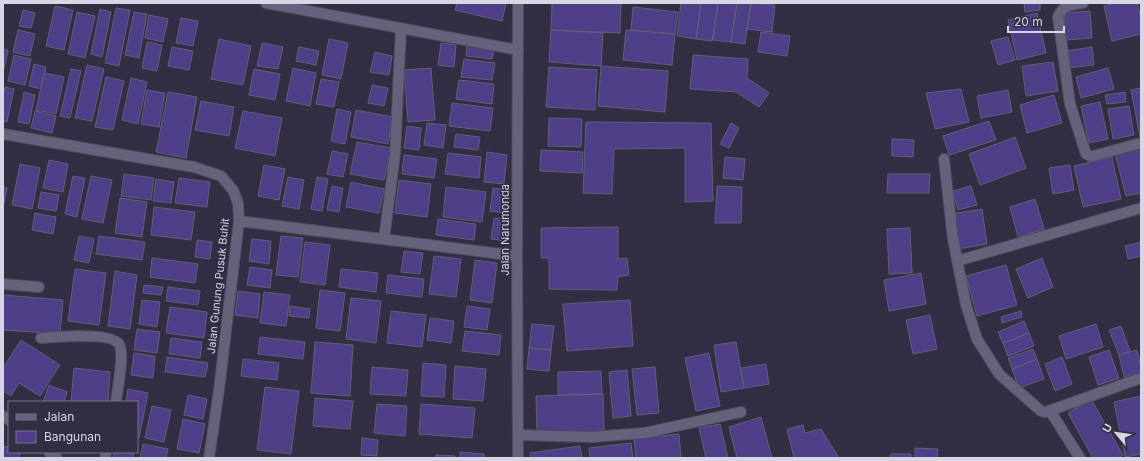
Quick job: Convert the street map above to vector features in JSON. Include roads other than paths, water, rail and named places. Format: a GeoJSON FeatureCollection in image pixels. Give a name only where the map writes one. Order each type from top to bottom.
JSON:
{"type":"FeatureCollection","features":[{"type":"Feature","properties":{"kind":"street"},"geometry":{"type":"LineString","coordinates":[[266,3],[518,50]]}},
{"type":"Feature","properties":{"kind":"street","name":"Jalan Narumonda"},"geometry":{"type":"LineString","coordinates":[[518,3],[518,458]]}},
{"type":"Feature","properties":{"kind":"street"},"geometry":{"type":"LineString","coordinates":[[1083,3],[1064,7],[1060,11],[1058,17],[1070,104],[1086,154],[1093,156],[1141,143]]}},
{"type":"Feature","properties":{"kind":"street"},"geometry":{"type":"LineString","coordinates":[[384,239],[395,155],[401,28]]}},
{"type":"Feature","properties":{"kind":"street","name":"Jalan Gunung Pusuk Buhit"},"geometry":{"type":"LineString","coordinates":[[3,134],[194,167],[221,176],[233,190],[238,203],[239,221],[219,390],[209,458]]}},
{"type":"Feature","properties":{"kind":"street"},"geometry":{"type":"LineString","coordinates":[[944,158],[953,239],[966,305],[977,339],[1000,374],[1041,411],[1046,412],[1141,378]]}},
{"type":"Feature","properties":{"kind":"street"},"geometry":{"type":"LineString","coordinates":[[957,261],[1141,208]]}},
{"type":"Feature","properties":{"kind":"street"},"geometry":{"type":"LineString","coordinates":[[239,221],[517,256]]}},
{"type":"Feature","properties":{"kind":"street"},"geometry":{"type":"LineString","coordinates":[[3,284],[39,287]]}},
{"type":"Feature","properties":{"kind":"street"},"geometry":{"type":"LineString","coordinates":[[41,338],[79,336],[108,339],[117,343],[121,354],[116,401]]}},
{"type":"Feature","properties":{"kind":"street"},"geometry":{"type":"LineString","coordinates":[[1050,411],[1080,458]]}},
{"type":"Feature","properties":{"kind":"street"},"geometry":{"type":"LineString","coordinates":[[518,436],[592,437],[644,433],[741,412]]}}]}
